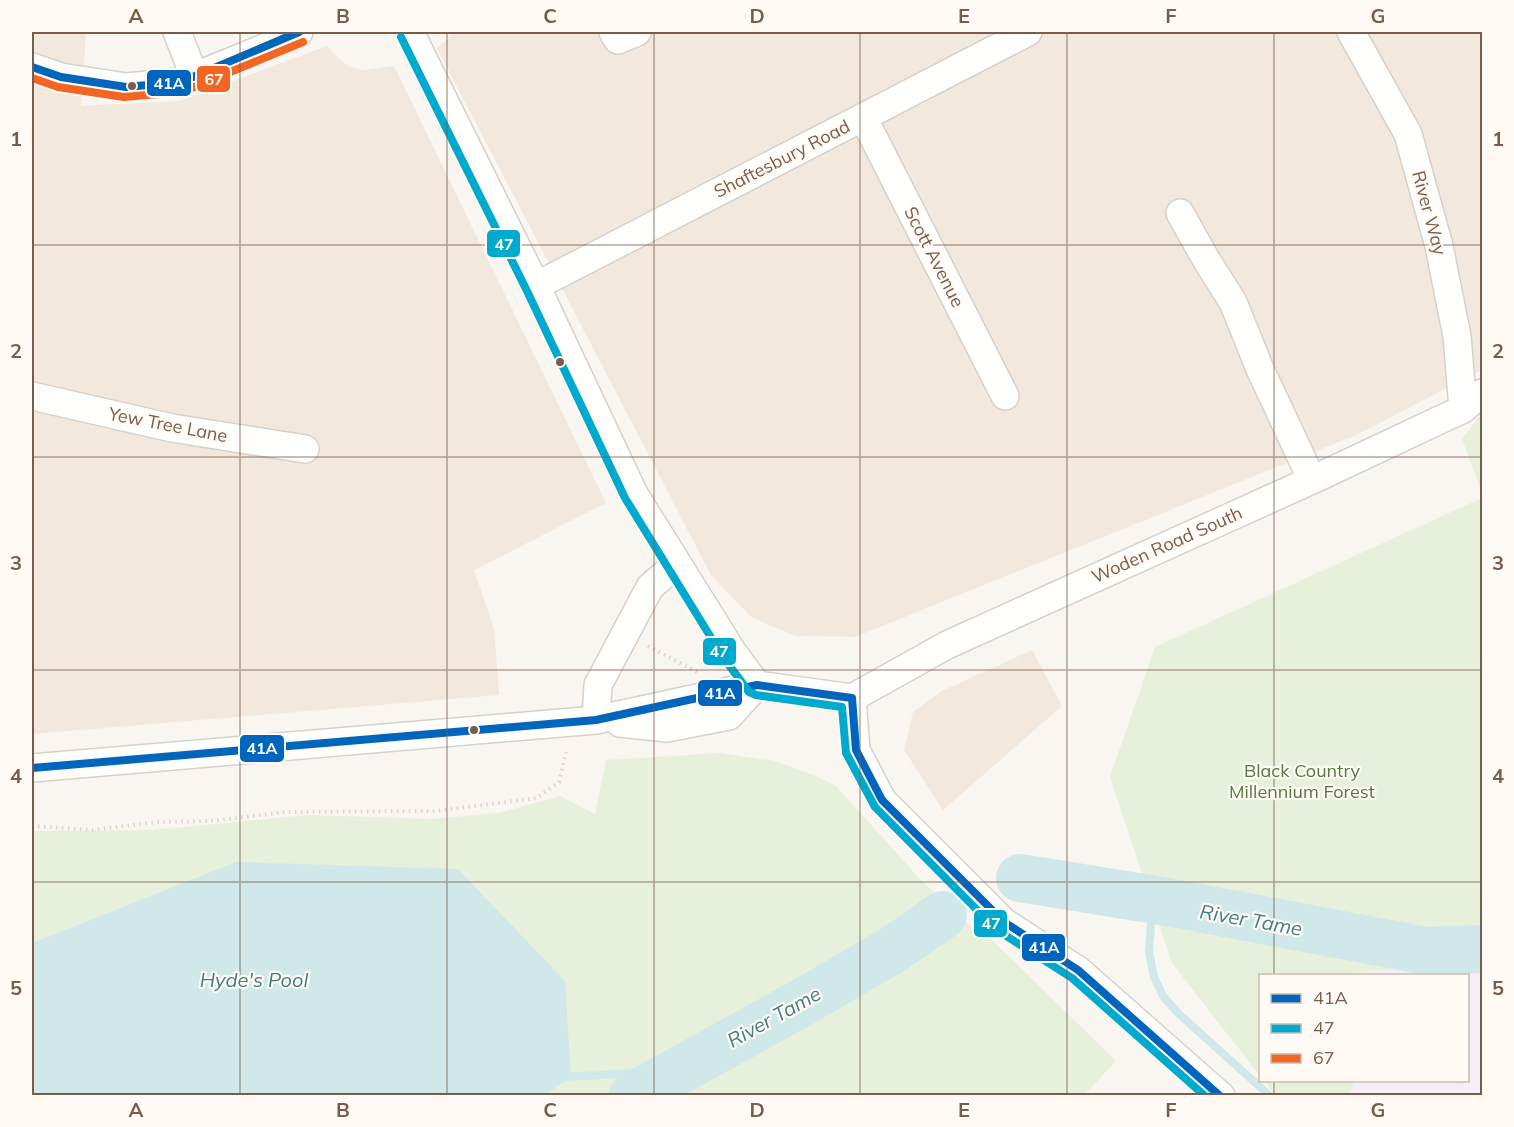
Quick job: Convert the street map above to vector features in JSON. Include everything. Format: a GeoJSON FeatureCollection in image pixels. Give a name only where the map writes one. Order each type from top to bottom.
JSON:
{"type":"FeatureCollection","features":[{"type":"Feature","properties":{"kind":"street"},"geometry":{"type":"LineString","coordinates":[[177,32],[195,78]]}},
{"type":"Feature","properties":{"kind":"street"},"geometry":{"type":"LineString","coordinates":[[32,67],[61,77],[126,87],[182,82],[299,32]]}},
{"type":"Feature","properties":{"kind":"street"},"geometry":{"type":"LineString","coordinates":[[410,32],[536,286],[634,494],[732,651],[757,685]]}},
{"type":"Feature","properties":{"kind":"street"},"geometry":{"type":"LineString","coordinates":[[613,32],[618,40],[637,32]]}},
{"type":"Feature","properties":{"kind":"street","name":"Shaftesbury Road"},"geometry":{"type":"LineString","coordinates":[[536,286],[1028,32]]}},
{"type":"Feature","properties":{"kind":"street","name":"River Way"},"geometry":{"type":"LineString","coordinates":[[1351,32],[1408,134],[1438,246],[1472,401]]}},
{"type":"Feature","properties":{"kind":"street","name":"Scott Avenue"},"geometry":{"type":"LineString","coordinates":[[863,117],[1005,396]]}},
{"type":"Feature","properties":{"kind":"street"},"geometry":{"type":"LineString","coordinates":[[1180,213],[1233,302],[1260,369],[1312,480]]}},
{"type":"Feature","properties":{"kind":"street","name":"Yew Tree Lane"},"geometry":{"type":"LineString","coordinates":[[32,396],[172,428],[305,449]]}},
{"type":"Feature","properties":{"kind":"street","name":"Woden Road South"},"geometry":{"type":"LineString","coordinates":[[852,698],[947,645],[1312,480],[1472,401]]}},
{"type":"Feature","properties":{"kind":"street"},"geometry":{"type":"LineString","coordinates":[[596,720],[598,685],[650,587],[676,564]]}},
{"type":"Feature","properties":{"kind":"street"},"geometry":{"type":"LineString","coordinates":[[32,768],[596,720],[757,685],[852,698],[856,750],[882,800],[1005,922],[1078,970],[1221,1095]]}},
{"type":"Feature","properties":{"kind":"path"},"geometry":{"type":"LineString","coordinates":[[647,645],[707,677]]}},
{"type":"Feature","properties":{"kind":"path"},"geometry":{"type":"LineString","coordinates":[[32,826],[92,830],[157,822],[212,820],[286,812],[435,811],[537,798],[559,782],[566,752]]}},
{"type":"Feature","properties":{"kind":"shaded area"},"geometry":{"type":"Polygon","coordinates":[[[32,32],[86,32],[81,106],[180,101],[327,46],[350,67],[364,70],[394,66],[606,503],[474,570],[494,628],[499,695],[32,734],[32,32]]]}},
{"type":"Feature","properties":{"kind":"shaded area"},"geometry":{"type":"Polygon","coordinates":[[[456,32],[1482,32],[1482,370],[1356,435],[855,637],[795,636],[751,617],[711,575],[437,48],[456,32]]]}},
{"type":"Feature","properties":{"kind":"shaded area"},"geometry":{"type":"Polygon","coordinates":[[[1032,650],[1062,706],[943,810],[904,750],[913,712],[942,691],[1032,650]]]}},
{"type":"Feature","properties":{"kind":"shaded area"},"geometry":{"type":"Polygon","coordinates":[[[1482,967],[1482,1095],[1348,1096],[1353,1082],[1469,1082],[1469,974],[1358,974],[1359,971],[1482,967]]]}},
{"type":"Feature","properties":{"kind":"green space"},"geometry":{"type":"Polygon","coordinates":[[[1482,413],[1482,493],[1462,439],[1482,413]]]}},
{"type":"Feature","properties":{"kind":"green space","name":"Black Country Millennium Forest"},"geometry":{"type":"Polygon","coordinates":[[[1482,498],[1482,967],[1359,971],[1358,974],[1259,974],[1259,1075],[1172,963],[1110,777],[1155,647],[1482,498]]]}},
{"type":"Feature","properties":{"kind":"green space"},"geometry":{"type":"Polygon","coordinates":[[[720,753],[775,761],[836,786],[920,879],[985,939],[989,937],[1116,1061],[1084,1095],[543,1095],[571,1077],[236,862],[32,943],[32,831],[153,830],[307,815],[431,819],[499,813],[560,796],[595,814],[606,760],[720,753]]]}},
{"type":"Feature","properties":{"kind":"green space"},"geometry":{"type":"Polygon","coordinates":[[[1265,1082],[1353,1082],[1348,1095],[1276,1096],[1265,1082]]]}},
{"type":"Feature","properties":{"kind":"water","name":"Hyde's Pool"},"geometry":{"type":"Polygon","coordinates":[[[236,862],[458,869],[565,981],[571,1077],[543,1096],[32,1095],[32,943],[236,862]]]}},
{"type":"Feature","properties":{"kind":"waterway","name":"River Tame"},"geometry":{"type":"LineString","coordinates":[[1020,878],[1162,901],[1427,951],[1482,949]]}},
{"type":"Feature","properties":{"kind":"waterway"},"geometry":{"type":"LineString","coordinates":[[1153,899],[1149,951],[1154,977],[1163,996],[1178,1013],[1270,1096]]}},
{"type":"Feature","properties":{"kind":"waterway","name":"River Tame"},"geometry":{"type":"LineString","coordinates":[[633,1096],[894,949],[943,915]]}},
{"type":"Feature","properties":{"kind":"waterway"},"geometry":{"type":"LineString","coordinates":[[561,1077],[677,1071]]}},
{"type":"Feature","properties":{"kind":"transit line","name":"41A"},"geometry":{"type":"LineString","coordinates":[[32,67],[61,77],[126,87],[181,82],[299,32]]}},
{"type":"Feature","properties":{"kind":"transit line","name":"47"},"geometry":{"type":"LineString","coordinates":[[401,37],[527,291],[625,498],[723,657],[749,692],[756,695],[842,707],[846,753],[875,807],[997,930],[1072,978],[1205,1096]]}},
{"type":"Feature","properties":{"kind":"transit line","name":"67"},"geometry":{"type":"LineString","coordinates":[[32,78],[58,87],[124,97],[182,92],[303,42]]}},
{"type":"Feature","properties":{"kind":"transit line","name":"41A"},"geometry":{"type":"LineString","coordinates":[[32,768],[596,720],[757,685],[852,698],[856,750],[882,800],[1004,922],[1078,970],[1220,1096]]}}]}
